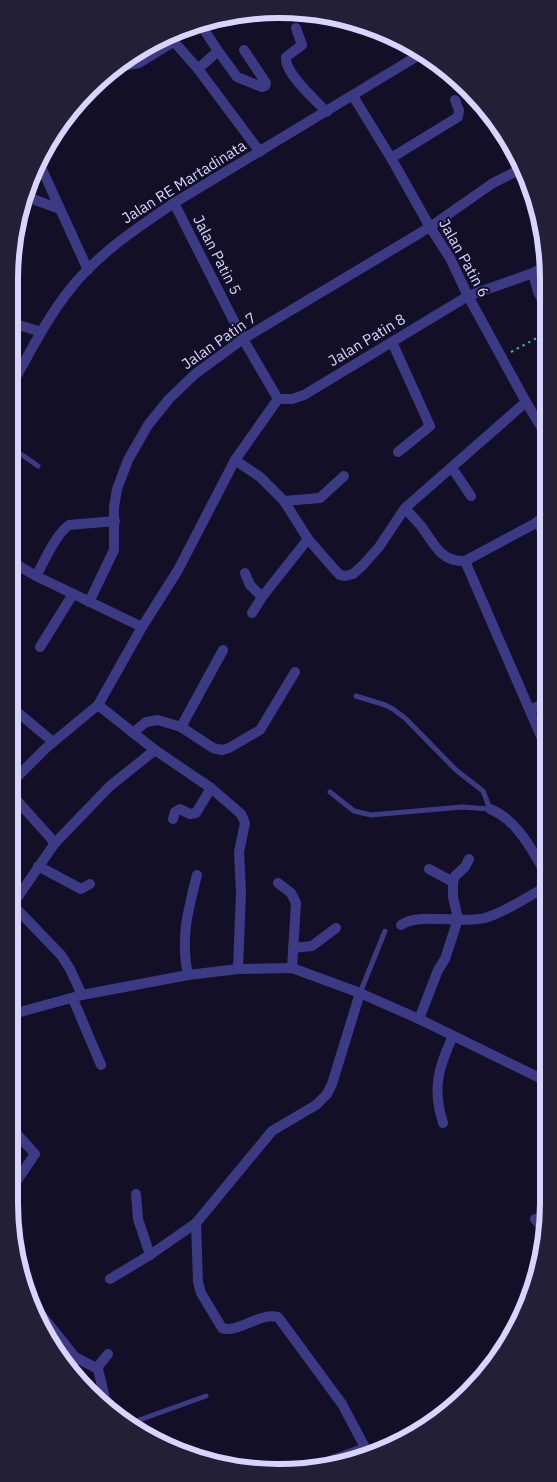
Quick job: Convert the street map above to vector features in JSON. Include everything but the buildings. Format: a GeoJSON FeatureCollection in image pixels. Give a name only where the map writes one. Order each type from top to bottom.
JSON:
{"type":"FeatureCollection","features":[{"type":"Feature","properties":{"kind":"street"},"geometry":{"type":"LineString","coordinates":[[203,28],[239,78],[262,87],[265,86],[266,83],[244,50]]}},
{"type":"Feature","properties":{"kind":"street"},"geometry":{"type":"LineString","coordinates":[[296,28],[302,46],[286,57],[286,64],[302,87],[327,112]]}},
{"type":"Feature","properties":{"kind":"street"},"geometry":{"type":"LineString","coordinates":[[172,40],[198,69],[260,152]]}},
{"type":"Feature","properties":{"kind":"street"},"geometry":{"type":"LineString","coordinates":[[128,65],[139,63],[166,43]]}},
{"type":"Feature","properties":{"kind":"street"},"geometry":{"type":"LineString","coordinates":[[198,69],[218,51]]}},
{"type":"Feature","properties":{"kind":"street","name":"Jalan RE Martadinata"},"geometry":{"type":"LineString","coordinates":[[18,374],[70,289],[88,270],[135,229],[174,203],[417,57]]}},
{"type":"Feature","properties":{"kind":"street","name":"Jalan Patin 6"},"geometry":{"type":"LineString","coordinates":[[353,96],[450,258],[468,296],[540,425]]}},
{"type":"Feature","properties":{"kind":"street"},"geometry":{"type":"LineString","coordinates":[[391,158],[458,117],[459,110],[455,100]]}},
{"type":"Feature","properties":{"kind":"street"},"geometry":{"type":"LineString","coordinates":[[42,169],[88,270]]}},
{"type":"Feature","properties":{"kind":"street","name":"Jalan Patin 7"},"geometry":{"type":"LineString","coordinates":[[90,602],[114,550],[114,507],[117,489],[128,460],[148,425],[169,399],[195,374],[243,339],[430,227],[493,183],[517,171]]}},
{"type":"Feature","properties":{"kind":"street"},"geometry":{"type":"LineString","coordinates":[[30,198],[60,210]]}},
{"type":"Feature","properties":{"kind":"street","name":"Jalan Patin 5"},"geometry":{"type":"LineString","coordinates":[[174,203],[243,339],[278,399]]}},
{"type":"Feature","properties":{"kind":"street","name":"Jalan Patin 8"},"geometry":{"type":"LineString","coordinates":[[278,399],[292,399],[304,395],[468,296],[540,270]]}},
{"type":"Feature","properties":{"kind":"street"},"geometry":{"type":"LineString","coordinates":[[533,273],[540,296]]}},
{"type":"Feature","properties":{"kind":"street"},"geometry":{"type":"LineString","coordinates":[[18,325],[42,332]]}},
{"type":"Feature","properties":{"kind":"street"},"geometry":{"type":"LineString","coordinates":[[392,342],[430,426],[398,452]]}},
{"type":"Feature","properties":{"kind":"street"},"geometry":{"type":"LineString","coordinates":[[18,776],[53,742],[98,705],[142,627],[178,570],[236,460],[278,399]]}},
{"type":"Feature","properties":{"kind":"street"},"geometry":{"type":"LineString","coordinates":[[236,460],[260,477],[284,501],[308,539],[340,575],[345,576],[352,574],[379,547],[405,508],[526,402]]}},
{"type":"Feature","properties":{"kind":"street"},"geometry":{"type":"LineString","coordinates":[[452,468],[471,496]]}},
{"type":"Feature","properties":{"kind":"street"},"geometry":{"type":"LineString","coordinates":[[284,501],[320,498],[344,476]]}},
{"type":"Feature","properties":{"kind":"street"},"geometry":{"type":"LineString","coordinates":[[405,508],[421,525],[435,547],[444,556],[452,560],[464,561],[540,520]]}},
{"type":"Feature","properties":{"kind":"street"},"geometry":{"type":"LineString","coordinates":[[36,576],[51,549],[69,524],[115,521]]}},
{"type":"Feature","properties":{"kind":"street"},"geometry":{"type":"LineString","coordinates":[[252,613],[308,539]]}},
{"type":"Feature","properties":{"kind":"street"},"geometry":{"type":"LineString","coordinates":[[464,561],[540,734]]}},
{"type":"Feature","properties":{"kind":"street"},"geometry":{"type":"LineString","coordinates":[[18,565],[36,576],[142,627]]}},
{"type":"Feature","properties":{"kind":"street"},"geometry":{"type":"LineString","coordinates":[[245,573],[250,586],[262,598]]}},
{"type":"Feature","properties":{"kind":"street"},"geometry":{"type":"LineString","coordinates":[[40,647],[73,594]]}},
{"type":"Feature","properties":{"kind":"street"},"geometry":{"type":"LineString","coordinates":[[181,727],[223,650]]}},
{"type":"Feature","properties":{"kind":"street"},"geometry":{"type":"LineString","coordinates":[[134,732],[146,722],[158,720],[181,727],[214,748],[222,750],[229,748],[260,730],[295,672]]}},
{"type":"Feature","properties":{"kind":"street"},"geometry":{"type":"LineString","coordinates":[[98,705],[155,750],[211,788],[241,814],[245,823],[238,852],[241,892],[238,968]]}},
{"type":"Feature","properties":{"kind":"street"},"geometry":{"type":"LineString","coordinates":[[530,710],[540,705]]}},
{"type":"Feature","properties":{"kind":"street"},"geometry":{"type":"LineString","coordinates":[[18,713],[53,742]]}},
{"type":"Feature","properties":{"kind":"street"},"geometry":{"type":"LineString","coordinates":[[18,893],[55,843],[110,786],[155,750]]}},
{"type":"Feature","properties":{"kind":"street"},"geometry":{"type":"LineString","coordinates":[[173,819],[176,812],[180,809],[190,814],[196,812],[211,788]]}},
{"type":"Feature","properties":{"kind":"street"},"geometry":{"type":"LineString","coordinates":[[18,803],[55,843]]}},
{"type":"Feature","properties":{"kind":"street"},"geometry":{"type":"LineString","coordinates":[[490,809],[500,813],[514,825],[540,863]]}},
{"type":"Feature","properties":{"kind":"street"},"geometry":{"type":"LineString","coordinates":[[419,1019],[438,970],[445,959],[458,919],[453,897],[453,882],[455,876],[465,867],[469,859]]}},
{"type":"Feature","properties":{"kind":"street"},"geometry":{"type":"LineString","coordinates":[[38,866],[81,890],[90,884]]}},
{"type":"Feature","properties":{"kind":"street"},"geometry":{"type":"LineString","coordinates":[[429,869],[453,882]]}},
{"type":"Feature","properties":{"kind":"street"},"geometry":{"type":"LineString","coordinates":[[188,975],[183,943],[185,922],[197,875]]}},
{"type":"Feature","properties":{"kind":"street"},"geometry":{"type":"LineString","coordinates":[[278,883],[291,893],[296,903],[292,968]]}},
{"type":"Feature","properties":{"kind":"street"},"geometry":{"type":"LineString","coordinates":[[401,925],[404,922],[419,920],[484,918],[540,890]]}},
{"type":"Feature","properties":{"kind":"street"},"geometry":{"type":"LineString","coordinates":[[18,910],[61,955],[101,1065]]}},
{"type":"Feature","properties":{"kind":"street"},"geometry":{"type":"LineString","coordinates":[[293,948],[312,946],[336,928]]}},
{"type":"Feature","properties":{"kind":"street"},"geometry":{"type":"LineString","coordinates":[[18,1013],[77,997],[188,975],[238,968],[292,968],[360,993],[419,1019],[540,1078]]}},
{"type":"Feature","properties":{"kind":"street"},"geometry":{"type":"LineString","coordinates":[[110,1279],[150,1255],[196,1223],[272,1131],[316,1105],[327,1094],[332,1084],[360,993]]}},
{"type":"Feature","properties":{"kind":"street"},"geometry":{"type":"LineString","coordinates":[[443,1123],[437,1106],[436,1086],[441,1061],[453,1036]]}},
{"type":"Feature","properties":{"kind":"street"},"geometry":{"type":"LineString","coordinates":[[18,1136],[35,1154],[18,1179]]}},
{"type":"Feature","properties":{"kind":"street"},"geometry":{"type":"LineString","coordinates":[[136,1194],[138,1219],[150,1255]]}},
{"type":"Feature","properties":{"kind":"street"},"geometry":{"type":"LineString","coordinates":[[535,1219],[539,1223]]}},
{"type":"Feature","properties":{"kind":"street"},"geometry":{"type":"LineString","coordinates":[[196,1223],[198,1282],[202,1294],[222,1328],[230,1328],[270,1316],[278,1316],[342,1404],[367,1449]]}},
{"type":"Feature","properties":{"kind":"street"},"geometry":{"type":"LineString","coordinates":[[43,1317],[75,1357],[98,1369]]}},
{"type":"Feature","properties":{"kind":"street"},"geometry":{"type":"LineString","coordinates":[[105,1399],[98,1369],[108,1354]]}},
{"type":"Feature","properties":{"kind":"lane"},"geometry":{"type":"LineString","coordinates":[[18,452],[38,466]]}},
{"type":"Feature","properties":{"kind":"lane"},"geometry":{"type":"LineString","coordinates":[[330,792],[354,811],[371,816],[462,807],[490,809],[483,791],[456,770],[405,718],[394,709],[356,696]]}},
{"type":"Feature","properties":{"kind":"lane"},"geometry":{"type":"LineString","coordinates":[[360,993],[385,931]]}},
{"type":"Feature","properties":{"kind":"lane"},"geometry":{"type":"LineString","coordinates":[[134,1422],[206,1396]]}},
{"type":"Feature","properties":{"kind":"path"},"geometry":{"type":"LineString","coordinates":[[501,357],[540,337]]}}]}
